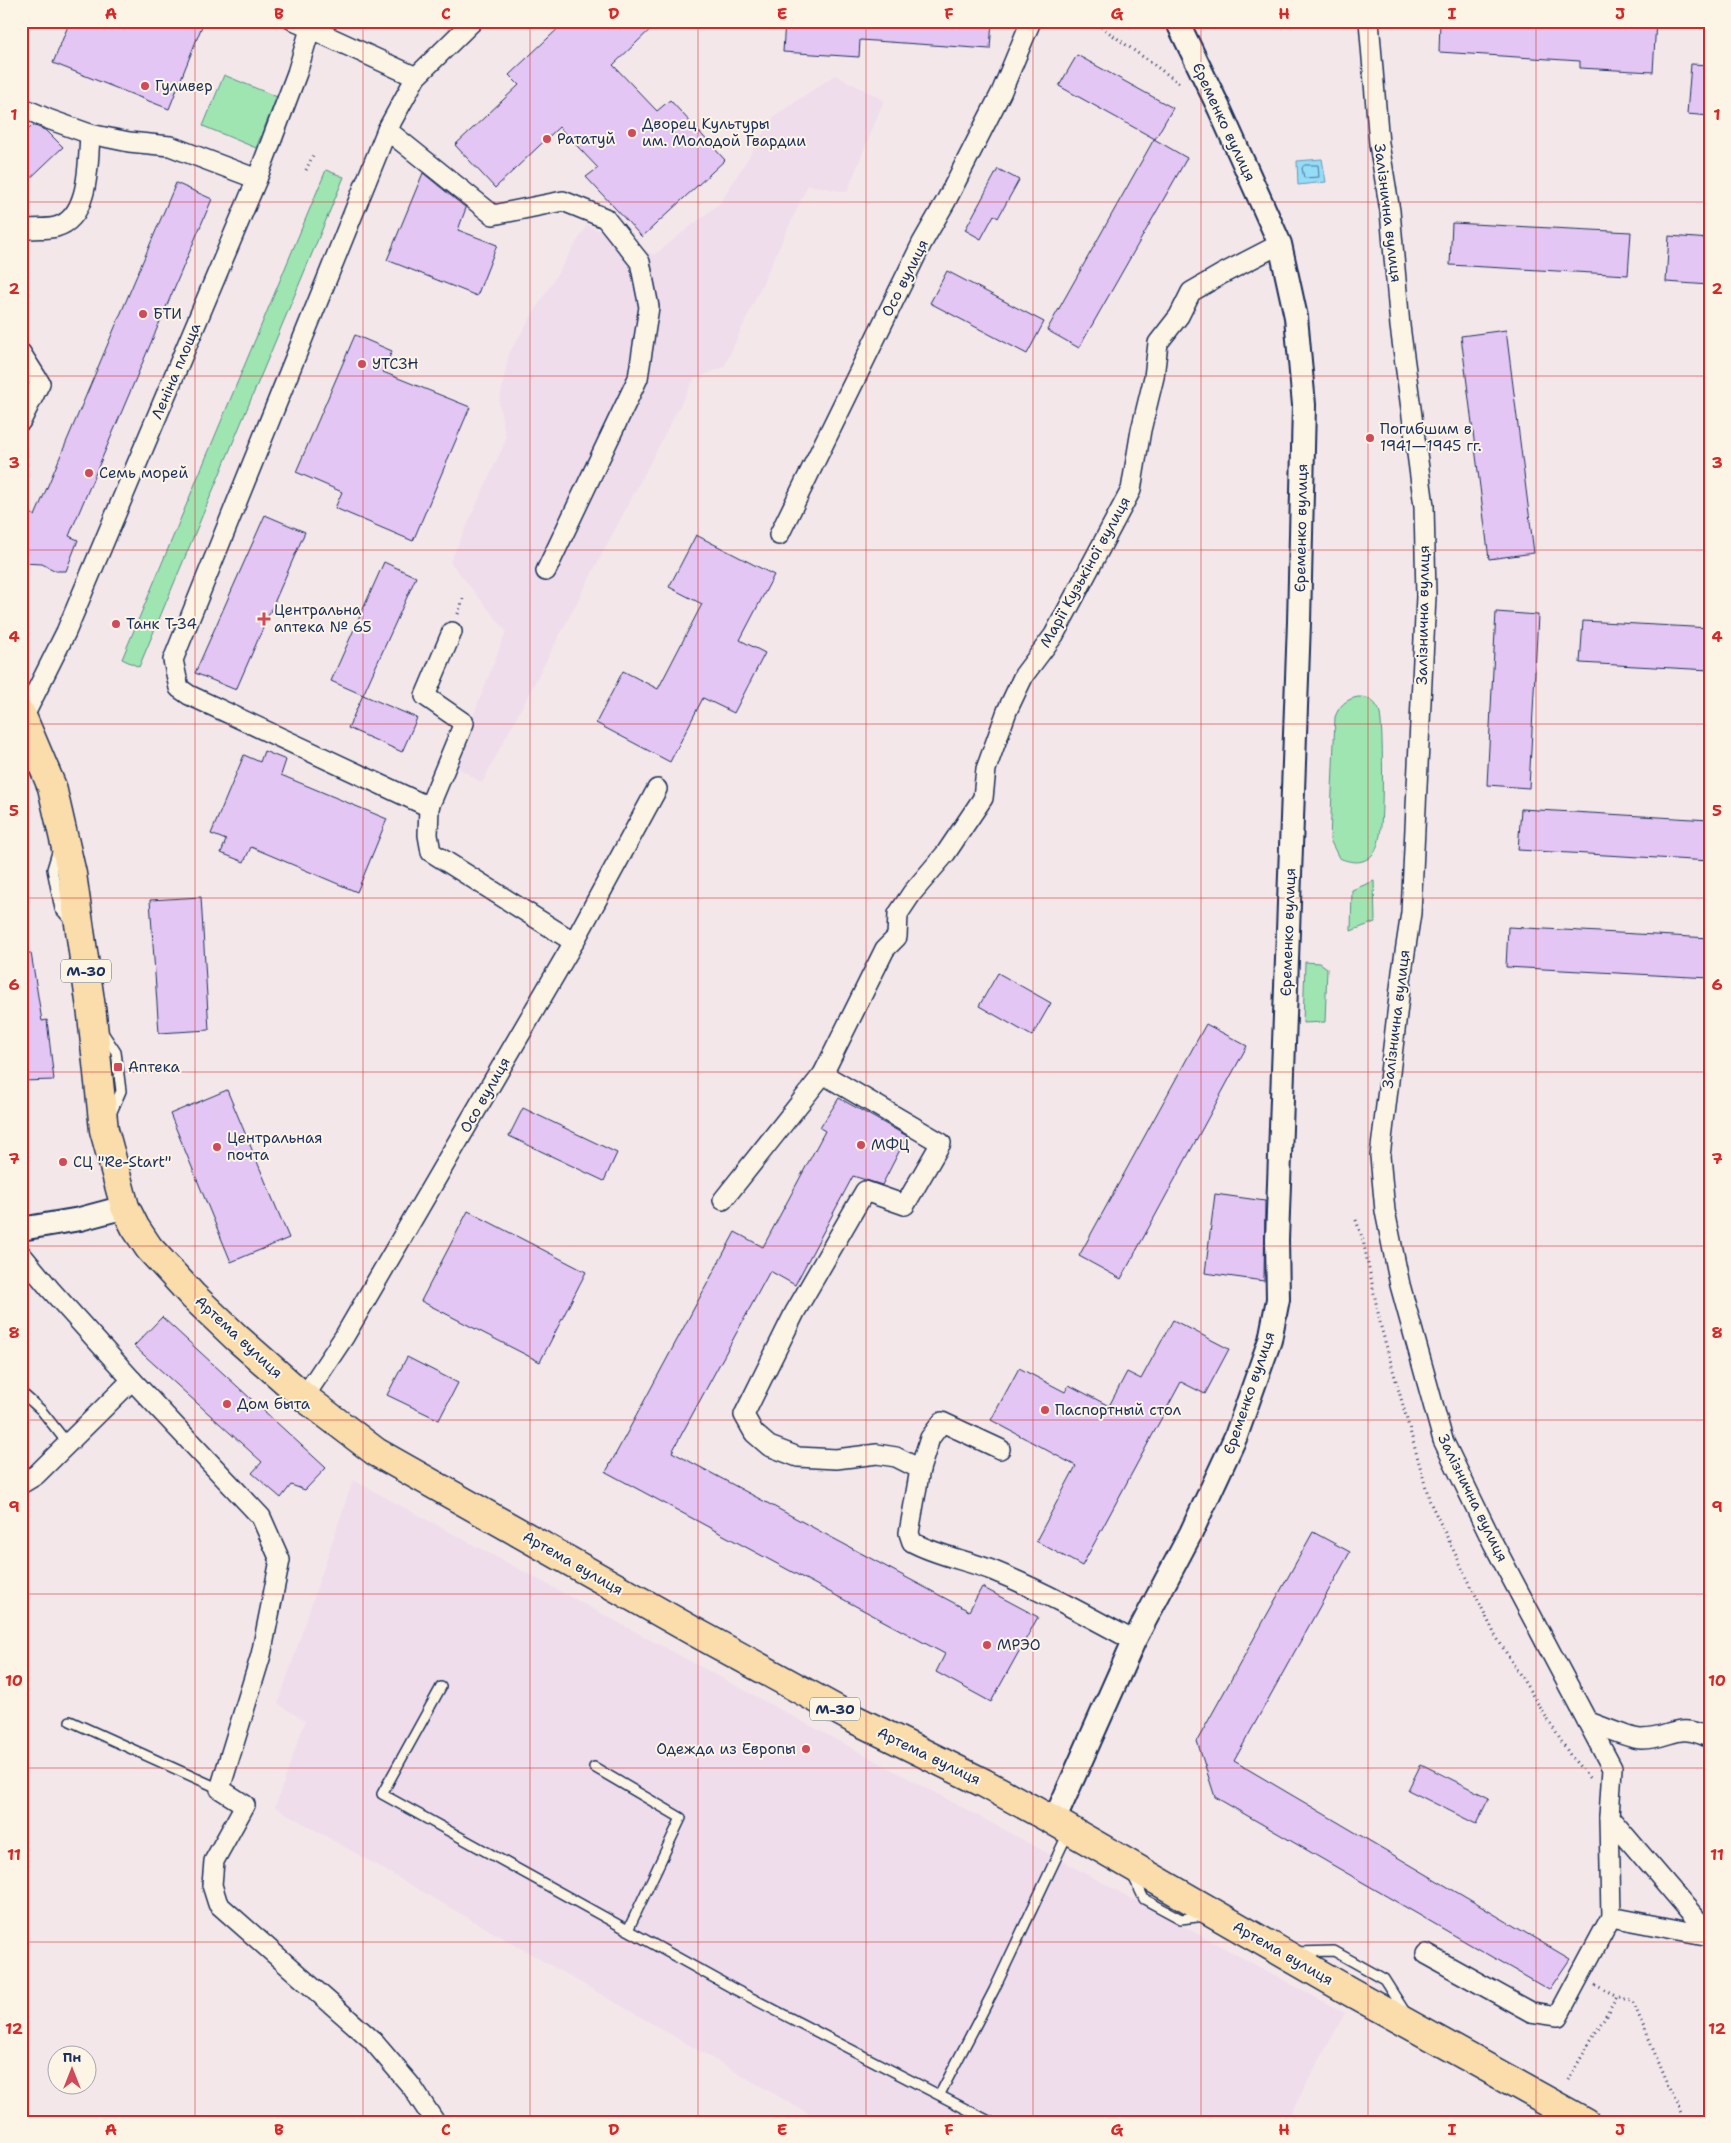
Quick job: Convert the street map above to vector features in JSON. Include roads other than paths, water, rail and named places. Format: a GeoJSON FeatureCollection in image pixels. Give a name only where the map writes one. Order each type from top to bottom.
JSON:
{"type":"FeatureCollection","features":[{"type":"Feature","properties":{"kind":"highway","name":"М-30"},"geometry":{"type":"LineString","coordinates":[[22,716],[52,787],[72,874],[92,1015],[104,1130],[130,1217]]}},
{"type":"Feature","properties":{"kind":"highway","name":"Артема вулиця"},"geometry":{"type":"LineString","coordinates":[[130,1217],[150,1248],[193,1296],[304,1397],[376,1452],[661,1613],[852,1718],[984,1783],[1062,1826],[1281,1952],[1585,2122]]}},
{"type":"Feature","properties":{"kind":"street"},"geometry":{"type":"LineString","coordinates":[[429,807],[188,695],[179,688],[173,660],[387,130],[416,77],[473,21]]}},
{"type":"Feature","properties":{"kind":"street","name":"Осо вулиця"},"geometry":{"type":"LineString","coordinates":[[779,535],[922,243],[946,201],[1001,93],[1031,21]]}},
{"type":"Feature","properties":{"kind":"street","name":"Єременко вулиця"},"geometry":{"type":"LineString","coordinates":[[1062,1826],[1134,1641],[1191,1533],[1236,1436],[1270,1340],[1278,1299],[1278,1230],[1299,632],[1304,405],[1296,317],[1280,244],[1219,108],[1177,21]]}},
{"type":"Feature","properties":{"kind":"street","name":"Залізнична вулиця"},"geometry":{"type":"LineString","coordinates":[[1369,21],[1379,144],[1390,211],[1400,326],[1424,506],[1426,596],[1411,913],[1400,982],[1380,1156],[1385,1211],[1400,1285],[1443,1440],[1493,1542],[1612,1768],[1610,1811],[1611,1917]]}},
{"type":"Feature","properties":{"kind":"street"},"geometry":{"type":"LineString","coordinates":[[307,24],[416,77]]}},
{"type":"Feature","properties":{"kind":"street","name":"Леніна площа"},"geometry":{"type":"LineString","coordinates":[[22,716],[66,632],[257,179],[297,72],[307,24]]}},
{"type":"Feature","properties":{"kind":"street"},"geometry":{"type":"LineString","coordinates":[[21,107],[90,134],[128,142],[170,146],[257,179]]}},
{"type":"Feature","properties":{"kind":"street"},"geometry":{"type":"LineString","coordinates":[[387,130],[493,215],[563,201],[605,218],[640,262],[649,307],[638,378],[546,571]]}},
{"type":"Feature","properties":{"kind":"street"},"geometry":{"type":"LineString","coordinates":[[21,231],[58,226],[71,217],[82,201],[90,134]]}},
{"type":"Feature","properties":{"kind":"street","name":"Марії Кузькіної вулиця"},"geometry":{"type":"LineString","coordinates":[[723,1200],[823,1074],[885,949],[897,937],[898,914],[946,853],[983,798],[986,769],[1007,711],[1024,675],[1054,635],[1130,490],[1141,430],[1154,377],[1158,343],[1179,316],[1191,292],[1280,244]]}},
{"type":"Feature","properties":{"kind":"street"},"geometry":{"type":"LineString","coordinates":[[21,353],[40,383],[21,421]]}},
{"type":"Feature","properties":{"kind":"street"},"geometry":{"type":"LineString","coordinates":[[452,632],[425,696],[464,723],[429,807],[428,835],[431,852],[574,942]]}},
{"type":"Feature","properties":{"kind":"street","name":"Осо вулиця"},"geometry":{"type":"LineString","coordinates":[[304,1397],[344,1337],[574,942],[657,789]]}},
{"type":"Feature","properties":{"kind":"street"},"geometry":{"type":"LineString","coordinates":[[823,1074],[941,1143],[905,1205],[865,1191],[795,1312],[744,1415],[754,1433],[769,1446],[798,1457],[836,1459],[877,1454],[896,1457],[920,1469]]}},
{"type":"Feature","properties":{"kind":"street"},"geometry":{"type":"LineString","coordinates":[[21,1229],[80,1219],[130,1217]]}},
{"type":"Feature","properties":{"kind":"street"},"geometry":{"type":"LineString","coordinates":[[21,1254],[132,1380],[261,1517],[280,1560],[261,1655],[220,1789],[245,1805],[214,1860],[212,1885],[218,1904],[372,2040],[412,2087],[435,2122]]}},
{"type":"Feature","properties":{"kind":"street"},"geometry":{"type":"LineString","coordinates":[[21,1484],[36,1475],[132,1380]]}},
{"type":"Feature","properties":{"kind":"street"},"geometry":{"type":"LineString","coordinates":[[1000,1448],[942,1422],[930,1438],[920,1469],[909,1533],[912,1542],[930,1551],[992,1570],[1048,1594],[1134,1641]]}},
{"type":"Feature","properties":{"kind":"street"},"geometry":{"type":"LineString","coordinates":[[1589,1722],[1640,1739],[1662,1736],[1681,1729],[1696,1731],[1710,1738]]}},
{"type":"Feature","properties":{"kind":"street"},"geometry":{"type":"LineString","coordinates":[[1610,1811],[1710,1936]]}},
{"type":"Feature","properties":{"kind":"street"},"geometry":{"type":"LineString","coordinates":[[1426,1954],[1531,2012],[1558,2016],[1611,1917],[1710,1936]]}},
{"type":"Feature","properties":{"kind":"lane"},"geometry":{"type":"LineString","coordinates":[[21,1392],[41,1410],[68,1444]]}},
{"type":"Feature","properties":{"kind":"lane"},"geometry":{"type":"LineString","coordinates":[[440,1687],[382,1794],[736,1990],[991,2122]]}},
{"type":"Feature","properties":{"kind":"lane"},"geometry":{"type":"LineString","coordinates":[[70,1721],[220,1789]]}},
{"type":"Feature","properties":{"kind":"lane"},"geometry":{"type":"LineString","coordinates":[[594,1767],[681,1818],[628,1930]]}},
{"type":"Feature","properties":{"kind":"lane"},"geometry":{"type":"LineString","coordinates":[[940,2094],[994,1990],[1062,1826]]}},
{"type":"Feature","properties":{"kind":"water"},"geometry":{"type":"Polygon","coordinates":[[[1322,159],[1326,182],[1298,185],[1297,161],[1322,159]]]}},
{"type":"Feature","properties":{"kind":"place","name":"Гуливер"},"geometry":{"type":"Point","coordinates":[145,86]}},
{"type":"Feature","properties":{"kind":"place","name":"Дворец Культуры им. Молодой Гвардии"},"geometry":{"type":"Point","coordinates":[632,133]}},
{"type":"Feature","properties":{"kind":"place","name":"Рататуй"},"geometry":{"type":"Point","coordinates":[547,139]}},
{"type":"Feature","properties":{"kind":"place","name":"БТИ"},"geometry":{"type":"Point","coordinates":[143,314]}},
{"type":"Feature","properties":{"kind":"place","name":"УТСЗН"},"geometry":{"type":"Point","coordinates":[362,364]}},
{"type":"Feature","properties":{"kind":"place","name":"Погибшим в 1941—1945 гг."},"geometry":{"type":"Point","coordinates":[1370,438]}},
{"type":"Feature","properties":{"kind":"place","name":"Семь морей"},"geometry":{"type":"Point","coordinates":[89,473]}},
{"type":"Feature","properties":{"kind":"place","name":"Центральна аптека № 65"},"geometry":{"type":"Point","coordinates":[264,619]}},
{"type":"Feature","properties":{"kind":"place","name":"Танк Т-34"},"geometry":{"type":"Point","coordinates":[116,624]}},
{"type":"Feature","properties":{"kind":"place","name":"Аптека"},"geometry":{"type":"Point","coordinates":[118,1067]}},
{"type":"Feature","properties":{"kind":"place","name":"МФЦ"},"geometry":{"type":"Point","coordinates":[861,1145]}},
{"type":"Feature","properties":{"kind":"place","name":"Центральная почта"},"geometry":{"type":"Point","coordinates":[217,1147]}},
{"type":"Feature","properties":{"kind":"place","name":"СЦ \"Re-Start\""},"geometry":{"type":"Point","coordinates":[63,1162]}},
{"type":"Feature","properties":{"kind":"place","name":"Дом быта"},"geometry":{"type":"Point","coordinates":[227,1404]}},
{"type":"Feature","properties":{"kind":"place","name":"Паспортный стол"},"geometry":{"type":"Point","coordinates":[1045,1410]}},
{"type":"Feature","properties":{"kind":"place","name":"МРЭО"},"geometry":{"type":"Point","coordinates":[987,1645]}},
{"type":"Feature","properties":{"kind":"place","name":"Одежда из Европы"},"geometry":{"type":"Point","coordinates":[806,1749]}}]}
